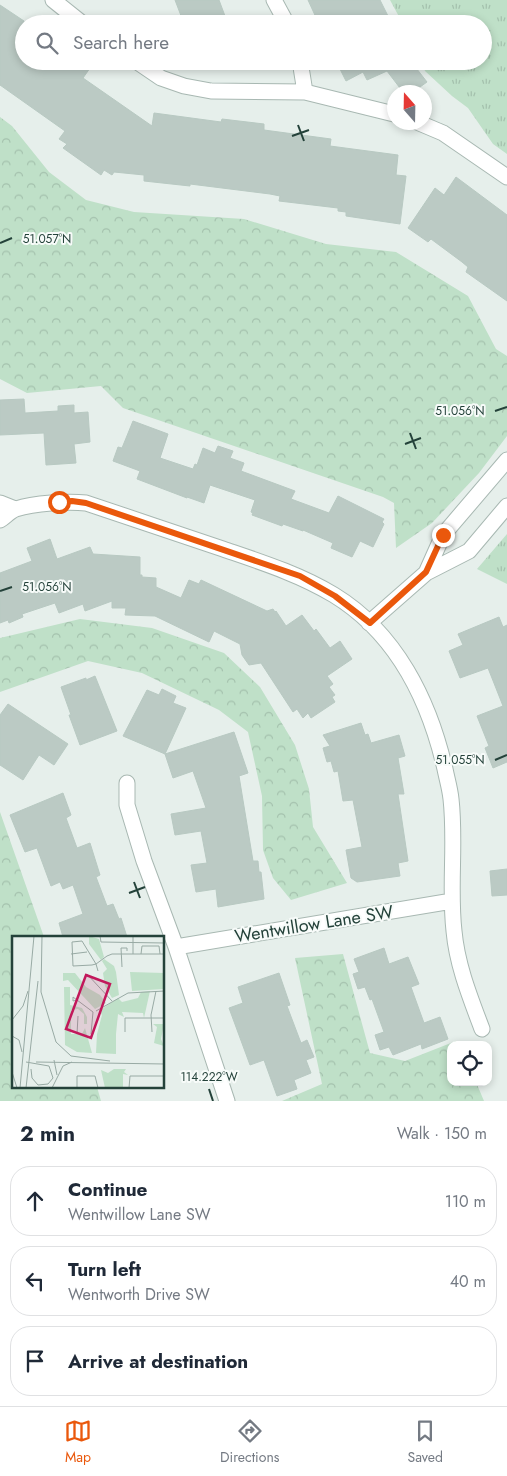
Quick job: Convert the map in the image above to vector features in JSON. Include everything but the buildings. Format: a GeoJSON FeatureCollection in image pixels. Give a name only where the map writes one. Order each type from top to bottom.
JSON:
{"type":"FeatureCollection","features":[{"type":"Feature","properties":{"kind":"street"},"geometry":{"type":"LineString","coordinates":[[53,0],[72,15]]}},
{"type":"Feature","properties":{"kind":"street"},"geometry":{"type":"LineString","coordinates":[[274,0],[282,15]]}},
{"type":"Feature","properties":{"kind":"street"},"geometry":{"type":"LineString","coordinates":[[150,70],[162,78],[184,86],[211,91],[305,92],[387,112]]}},
{"type":"Feature","properties":{"kind":"street"},"geometry":{"type":"LineString","coordinates":[[301,70],[305,92]]}},
{"type":"Feature","properties":{"kind":"street"},"geometry":{"type":"LineString","coordinates":[[432,128],[443,133],[507,177]]}},
{"type":"Feature","properties":{"kind":"street"},"geometry":{"type":"LineString","coordinates":[[426,572],[443,535],[507,460]]}},
{"type":"Feature","properties":{"kind":"street"},"geometry":{"type":"LineString","coordinates":[[0,504],[14,509],[59,502],[86,503],[300,576],[335,596],[370,623],[401,660],[415,683],[427,707],[439,745],[451,798],[454,932],[459,962],[482,1029]]}},
{"type":"Feature","properties":{"kind":"street"},"geometry":{"type":"LineString","coordinates":[[370,623],[426,572],[468,551],[507,506]]}},
{"type":"Feature","properties":{"kind":"street"},"geometry":{"type":"LineString","coordinates":[[0,520],[14,509]]}},
{"type":"Feature","properties":{"kind":"street"},"geometry":{"type":"LineString","coordinates":[[127,783],[127,805],[144,861],[176,948],[227,1101]]}},
{"type":"Feature","properties":{"kind":"street","name":"Wentwillow Lane SW"},"geometry":{"type":"LineString","coordinates":[[176,948],[452,901]]}},
{"type":"Feature","properties":{"kind":"green space"},"geometry":{"type":"Polygon","coordinates":[[[390,0],[507,0],[507,154],[493,144],[468,108],[452,96],[425,70],[492,70],[492,15],[398,15],[390,0]]]}},
{"type":"Feature","properties":{"kind":"green space"},"geometry":{"type":"Polygon","coordinates":[[[0,117],[12,126],[49,172],[86,200],[134,212],[244,219],[326,244],[396,252],[468,296],[496,349],[507,356],[507,436],[479,473],[432,523],[396,548],[394,503],[383,497],[123,408],[101,386],[27,393],[0,379],[0,117]]]}},
{"type":"Feature","properties":{"kind":"green space"},"geometry":{"type":"Polygon","coordinates":[[[507,534],[507,584],[477,569],[507,534]]]}},
{"type":"Feature","properties":{"kind":"green space"},"geometry":{"type":"Polygon","coordinates":[[[80,619],[152,628],[224,653],[260,687],[295,745],[309,789],[313,827],[347,883],[291,900],[273,878],[263,850],[262,796],[248,732],[219,710],[142,673],[88,661],[0,692],[0,638],[80,619]]]}},
{"type":"Feature","properties":{"kind":"green space"},"geometry":{"type":"Polygon","coordinates":[[[0,812],[44,936],[12,936],[12,1088],[97,1088],[101,1101],[0,1101],[0,812]]]}},
{"type":"Feature","properties":{"kind":"green space"},"geometry":{"type":"Polygon","coordinates":[[[343,954],[370,1053],[405,1061],[447,1045],[447,1086],[478,1086],[484,1101],[282,1101],[322,1084],[295,958],[343,954]]]}},
{"type":"Feature","properties":{"kind":"route"},"geometry":{"type":"LineString","coordinates":[[59,502],[86,503],[300,576],[335,596],[370,623],[426,572],[443,535]]}}]}
